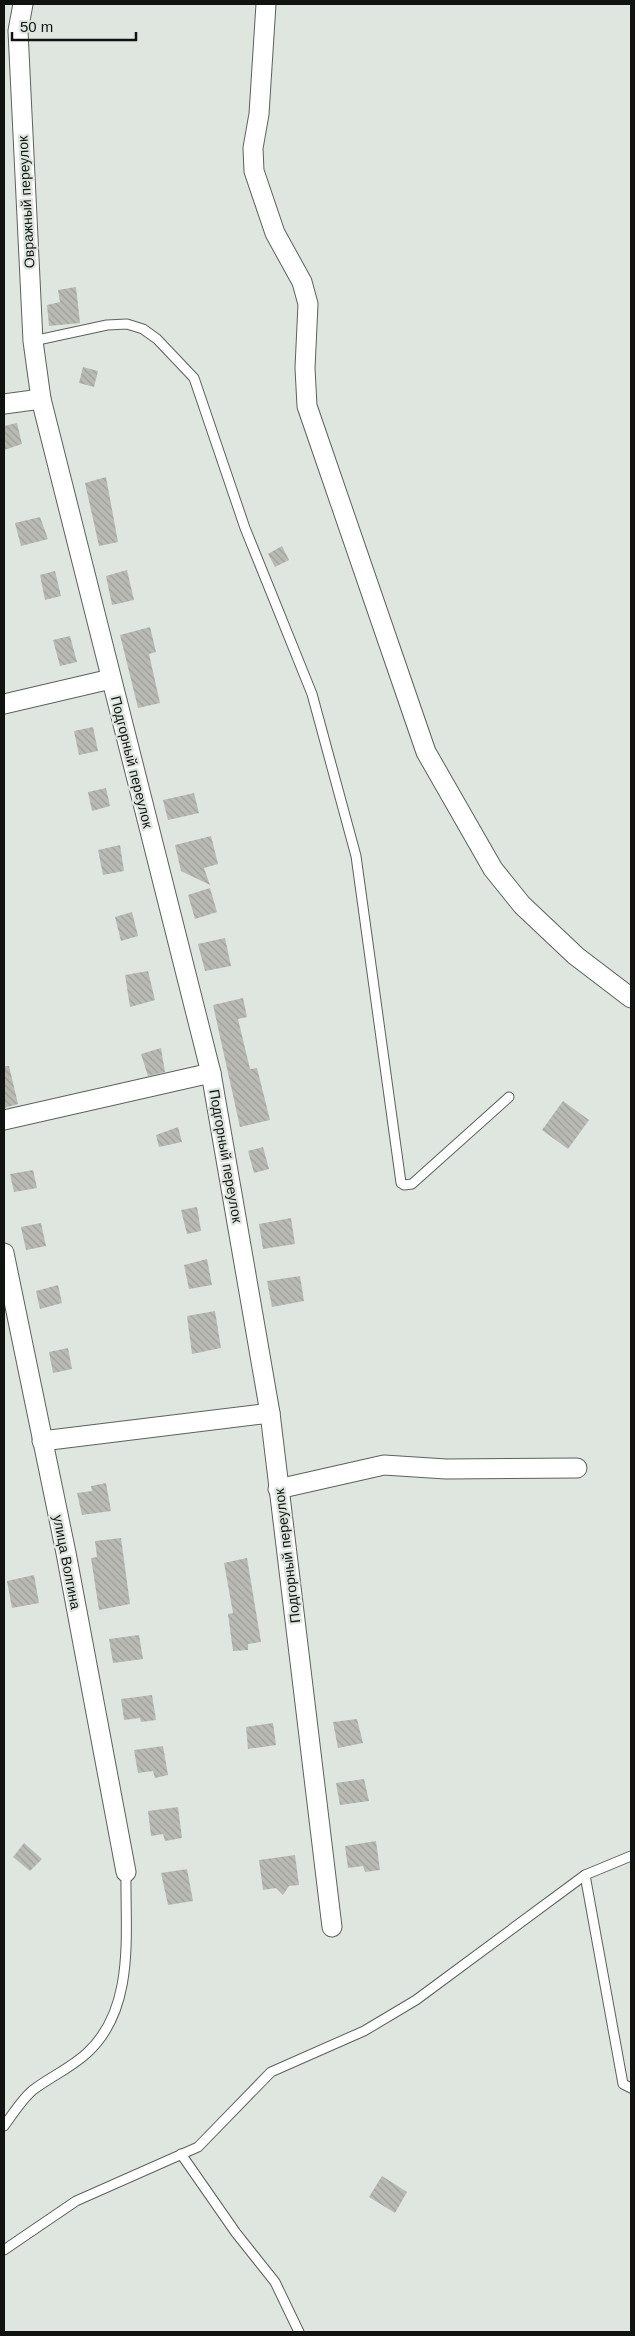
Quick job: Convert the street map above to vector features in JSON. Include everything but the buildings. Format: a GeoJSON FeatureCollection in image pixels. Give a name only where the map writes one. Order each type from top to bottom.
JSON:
{"type":"FeatureCollection","features":[{"type":"Feature","properties":{"kind":"street","name":"Овражный переулок"},"geometry":{"type":"LineString","coordinates":[[23,4],[11,25],[33,341],[41,399]]}},
{"type":"Feature","properties":{"kind":"street"},"geometry":{"type":"LineString","coordinates":[[266,4],[259,114],[254,148],[254,171],[275,233],[302,282],[308,304],[305,368],[307,406],[426,752],[493,869],[522,905],[576,956],[631,998]]}},
{"type":"Feature","properties":{"kind":"street"},"geometry":{"type":"LineString","coordinates":[[4,404],[41,399]]}},
{"type":"Feature","properties":{"kind":"street","name":"Подгорный переулок"},"geometry":{"type":"LineString","coordinates":[[41,399],[211,1073],[270,1412],[332,1927]]}},
{"type":"Feature","properties":{"kind":"street"},"geometry":{"type":"LineString","coordinates":[[4,704],[111,679]]}},
{"type":"Feature","properties":{"kind":"street"},"geometry":{"type":"LineString","coordinates":[[4,1120],[211,1073]]}},
{"type":"Feature","properties":{"kind":"street","name":"улица Волгина"},"geometry":{"type":"LineString","coordinates":[[4,1253],[66,1553],[126,1872]]}},
{"type":"Feature","properties":{"kind":"street"},"geometry":{"type":"LineString","coordinates":[[42,1441],[270,1412]]}},
{"type":"Feature","properties":{"kind":"street"},"geometry":{"type":"LineString","coordinates":[[278,1489],[384,1465],[446,1470],[577,1468]]}},
{"type":"Feature","properties":{"kind":"lane"},"geometry":{"type":"LineString","coordinates":[[33,341],[107,325],[127,324],[143,329],[157,339],[194,378],[245,528],[312,694],[356,856],[401,1183],[404,1185],[412,1184],[509,1097]]}},
{"type":"Feature","properties":{"kind":"lane"},"geometry":{"type":"LineString","coordinates":[[4,2250],[76,2201],[198,2147],[271,2072],[364,2031],[416,2000],[585,1875],[631,1856]]}},
{"type":"Feature","properties":{"kind":"lane"},"geometry":{"type":"LineString","coordinates":[[4,2126],[31,2092],[85,2055],[102,2038],[106,2030],[118,2004],[125,1966],[126,1872]]}},
{"type":"Feature","properties":{"kind":"lane"},"geometry":{"type":"LineString","coordinates":[[585,1875],[623,2084],[631,2088]]}},
{"type":"Feature","properties":{"kind":"lane"},"geometry":{"type":"LineString","coordinates":[[181,2154],[236,2233],[275,2282],[299,2332]]}}]}
